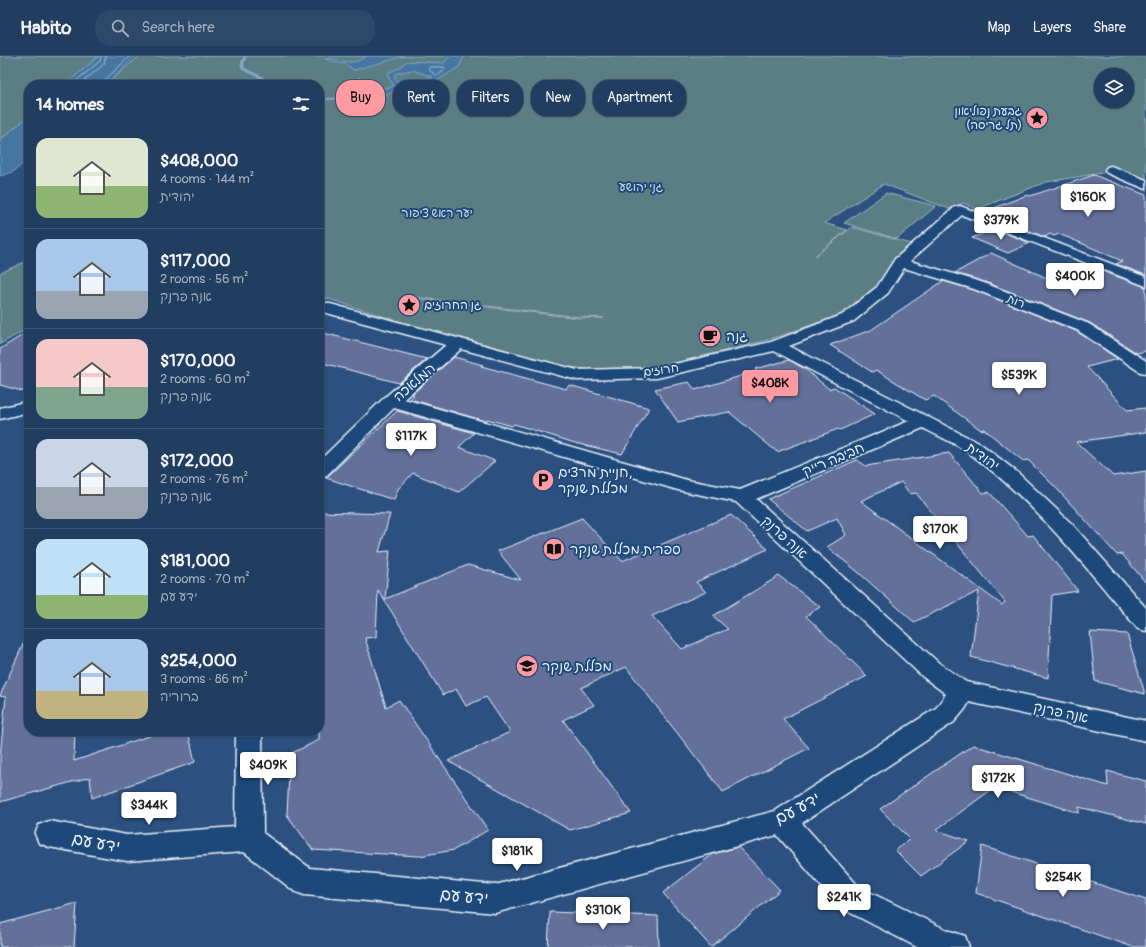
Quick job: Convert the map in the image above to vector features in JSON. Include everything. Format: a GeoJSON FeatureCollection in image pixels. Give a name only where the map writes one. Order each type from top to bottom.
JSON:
{"type":"FeatureCollection","features":[{"type":"Feature","properties":{"kind":"street"},"geometry":{"type":"LineString","coordinates":[[1111,170],[1146,185]]}},
{"type":"Feature","properties":{"kind":"street","name":"חרוזים"},"geometry":{"type":"LineString","coordinates":[[324,307],[577,375],[657,373],[776,346],[848,318],[883,290],[900,262],[960,210],[1146,282]]}},
{"type":"Feature","properties":{"kind":"street","name":"רות"},"geometry":{"type":"LineString","coordinates":[[900,262],[979,286],[1083,327],[1146,368]]}},
{"type":"Feature","properties":{"kind":"street","name":"המלאכה"},"geometry":{"type":"LineString","coordinates":[[324,467],[390,402],[458,344]]}},
{"type":"Feature","properties":{"kind":"street","name":"יהודית"},"geometry":{"type":"LineString","coordinates":[[776,346],[974,448],[1010,476],[1065,529],[1146,623]]}},
{"type":"Feature","properties":{"kind":"street"},"geometry":{"type":"LineString","coordinates":[[390,402],[685,486],[742,498]]}},
{"type":"Feature","properties":{"kind":"street"},"geometry":{"type":"LineString","coordinates":[[0,414],[24,407]]}},
{"type":"Feature","properties":{"kind":"street","name":"חביבה רייק"},"geometry":{"type":"LineString","coordinates":[[742,498],[924,421]]}},
{"type":"Feature","properties":{"kind":"street","name":"אנה פרנק"},"geometry":{"type":"LineString","coordinates":[[742,498],[931,670],[949,684],[960,690],[1146,731]]}},
{"type":"Feature","properties":{"kind":"street","name":"ידע עם"},"geometry":{"type":"LineString","coordinates":[[49,834],[127,848],[249,839],[304,882],[495,899],[782,821],[945,715],[956,702],[960,690]]}},
{"type":"Feature","properties":{"kind":"street"},"geometry":{"type":"LineString","coordinates":[[249,839],[250,736]]}},
{"type":"Feature","properties":{"kind":"street"},"geometry":{"type":"LineString","coordinates":[[782,821],[849,897],[943,944],[954,947]]}},
{"type":"Feature","properties":{"kind":"green space"},"geometry":{"type":"Polygon","coordinates":[[[0,56],[99,56],[71,80],[24,80],[24,120],[0,140],[0,56]]]}},
{"type":"Feature","properties":{"kind":"green space","name":"גני יהושע"},"geometry":{"type":"Polygon","coordinates":[[[139,56],[1146,56],[1146,186],[1108,172],[1046,182],[977,209],[963,203],[949,209],[884,184],[824,223],[847,230],[815,256],[852,227],[915,245],[876,290],[843,314],[768,340],[656,368],[637,370],[594,370],[562,366],[461,341],[324,298],[324,80],[112,80],[139,56]],[[411,295],[421,299],[579,318],[604,318],[579,317],[421,298],[411,295]]]}},
{"type":"Feature","properties":{"kind":"green space"},"geometry":{"type":"Polygon","coordinates":[[[886,193],[936,206],[897,239],[844,223],[886,193]]]}},
{"type":"Feature","properties":{"kind":"green space"},"geometry":{"type":"Polygon","coordinates":[[[24,262],[24,331],[0,344],[0,273],[24,262]]]}},
{"type":"Feature","properties":{"kind":"water"},"geometry":{"type":"Polygon","coordinates":[[[99,56],[136,56],[110,80],[71,80],[99,56]]]}},
{"type":"Feature","properties":{"kind":"water"},"geometry":{"type":"Polygon","coordinates":[[[366,56],[405,56],[354,70],[347,65],[325,59],[354,62],[366,56]]]}},
{"type":"Feature","properties":{"kind":"water"},"geometry":{"type":"Polygon","coordinates":[[[450,56],[464,56],[459,67],[438,80],[423,80],[433,77],[412,70],[397,73],[394,77],[396,80],[393,80],[393,84],[388,77],[388,73],[401,67],[405,62],[414,61],[444,63],[450,56]]]}},
{"type":"Feature","properties":{"kind":"water"},"geometry":{"type":"Polygon","coordinates":[[[393,86],[393,92],[385,94],[385,88],[393,86]]]}},
{"type":"Feature","properties":{"kind":"water"},"geometry":{"type":"Polygon","coordinates":[[[24,120],[24,163],[13,172],[0,176],[0,140],[24,120]]]}},
{"type":"Feature","properties":{"kind":"building"},"geometry":{"type":"Polygon","coordinates":[[[1094,175],[1146,195],[1146,275],[1116,264],[1122,261],[1059,234],[1054,236],[1050,234],[1045,237],[1008,223],[1014,220],[989,210],[1027,195],[1030,196],[1094,175]]]}},
{"type":"Feature","properties":{"kind":"building"},"geometry":{"type":"Polygon","coordinates":[[[994,229],[1030,243],[1008,253],[972,238],[994,229]]]}},
{"type":"Feature","properties":{"kind":"building"},"geometry":{"type":"Polygon","coordinates":[[[991,253],[1067,287],[1102,271],[1146,287],[1146,351],[1137,353],[1090,323],[985,282],[955,273],[991,253]]]}},
{"type":"Feature","properties":{"kind":"building"},"geometry":{"type":"Polygon","coordinates":[[[943,281],[974,290],[1076,331],[1118,359],[1087,367],[1127,410],[1146,408],[1146,432],[1076,442],[1113,476],[1146,471],[1146,583],[1122,554],[1117,555],[1058,490],[1028,460],[1023,461],[984,429],[981,430],[934,396],[925,400],[876,370],[872,372],[830,345],[871,330],[943,281]]]}},
{"type":"Feature","properties":{"kind":"building"},"geometry":{"type":"Polygon","coordinates":[[[324,333],[427,359],[399,383],[324,363],[324,333]]]}},
{"type":"Feature","properties":{"kind":"building"},"geometry":{"type":"Polygon","coordinates":[[[24,334],[24,392],[0,385],[0,349],[24,334]]]}},
{"type":"Feature","properties":{"kind":"building"},"geometry":{"type":"Polygon","coordinates":[[[454,357],[483,365],[481,366],[566,389],[569,385],[649,408],[622,454],[575,443],[514,424],[512,426],[487,419],[485,421],[410,399],[414,395],[412,394],[454,357]]]}},
{"type":"Feature","properties":{"kind":"building"},"geometry":{"type":"Polygon","coordinates":[[[789,360],[805,369],[829,389],[834,387],[875,414],[840,430],[838,429],[777,452],[729,412],[678,422],[655,389],[689,382],[695,390],[757,371],[755,369],[789,360]]]}},
{"type":"Feature","properties":{"kind":"building"},"geometry":{"type":"Polygon","coordinates":[[[397,411],[474,433],[459,447],[495,461],[459,492],[413,473],[398,489],[394,500],[326,478],[397,411]]]}},
{"type":"Feature","properties":{"kind":"building"},"geometry":{"type":"Polygon","coordinates":[[[949,453],[983,493],[989,492],[1028,536],[1033,535],[1078,591],[1052,595],[1048,678],[971,657],[979,591],[914,622],[858,572],[827,547],[846,535],[837,518],[807,531],[768,499],[857,460],[866,466],[949,453]],[[901,482],[861,501],[1002,605],[1005,602],[916,493],[910,494],[901,482]]]}},
{"type":"Feature","properties":{"kind":"building"},"geometry":{"type":"Polygon","coordinates":[[[324,512],[390,514],[379,552],[390,551],[385,599],[468,565],[521,580],[498,551],[582,518],[622,561],[731,515],[768,549],[696,582],[706,592],[652,616],[682,649],[728,629],[713,616],[779,576],[820,607],[806,616],[867,676],[783,719],[809,748],[723,792],[626,667],[581,688],[594,705],[563,720],[631,813],[570,830],[448,761],[510,732],[486,697],[466,706],[456,689],[443,695],[378,590],[376,637],[365,638],[386,707],[399,700],[488,830],[454,850],[419,856],[313,850],[287,815],[290,754],[319,740],[319,736],[324,736],[324,512]]]}},
{"type":"Feature","properties":{"kind":"building"},"geometry":{"type":"Polygon","coordinates":[[[1090,632],[1127,634],[1145,694],[1095,681],[1090,632]]]}},
{"type":"Feature","properties":{"kind":"building"},"geometry":{"type":"Polygon","coordinates":[[[24,642],[24,736],[75,736],[74,761],[149,736],[189,736],[195,762],[92,798],[90,777],[0,802],[0,756],[6,697],[0,696],[24,642]]]}},
{"type":"Feature","properties":{"kind":"building"},"geometry":{"type":"Polygon","coordinates":[[[973,745],[1108,786],[1107,771],[1146,781],[1146,824],[1079,807],[1079,813],[995,787],[936,830],[969,841],[921,876],[895,850],[910,839],[880,809],[973,745]]]}},
{"type":"Feature","properties":{"kind":"building"},"geometry":{"type":"Polygon","coordinates":[[[982,846],[1146,900],[1146,947],[1133,947],[976,893],[982,846]]]}},
{"type":"Feature","properties":{"kind":"building"},"geometry":{"type":"Polygon","coordinates":[[[738,847],[780,890],[711,947],[663,893],[713,854],[738,847]]]}},
{"type":"Feature","properties":{"kind":"building"},"geometry":{"type":"Polygon","coordinates":[[[77,903],[74,947],[0,947],[0,924],[77,903]]]}},
{"type":"Feature","properties":{"kind":"building"},"geometry":{"type":"Polygon","coordinates":[[[550,912],[658,916],[659,947],[548,947],[550,912]]]}},
{"type":"Feature","properties":{"kind":"waterway"},"geometry":{"type":"LineString","coordinates":[[246,56],[243,61],[243,68],[246,71],[261,77],[264,80]]}},
{"type":"Feature","properties":{"kind":"waterway"},"geometry":{"type":"LineString","coordinates":[[324,100],[336,98]]}},
{"type":"Feature","properties":{"kind":"place","name":"גבעת נפוליאון (תל גריסה)"},"geometry":{"type":"Point","coordinates":[1037,118]}},
{"type":"Feature","properties":{"kind":"place","name":"גן החרוזים"},"geometry":{"type":"Point","coordinates":[409,305]}},
{"type":"Feature","properties":{"kind":"place","name":"גנה"},"geometry":{"type":"Point","coordinates":[710,336]}},
{"type":"Feature","properties":{"kind":"place","name":"חניית מרצים, מכללת שנקר"},"geometry":{"type":"Point","coordinates":[543,480]}},
{"type":"Feature","properties":{"kind":"place","name":"ספרית מכללת שנקר"},"geometry":{"type":"Point","coordinates":[554,549]}},
{"type":"Feature","properties":{"kind":"place","name":"מכללת שנקר"},"geometry":{"type":"Point","coordinates":[527,666]}},
{"type":"Feature","properties":{"kind":"park label","name":"יער ראש ציפור"},"geometry":{"type":"Point","coordinates":[437,213]}}]}
